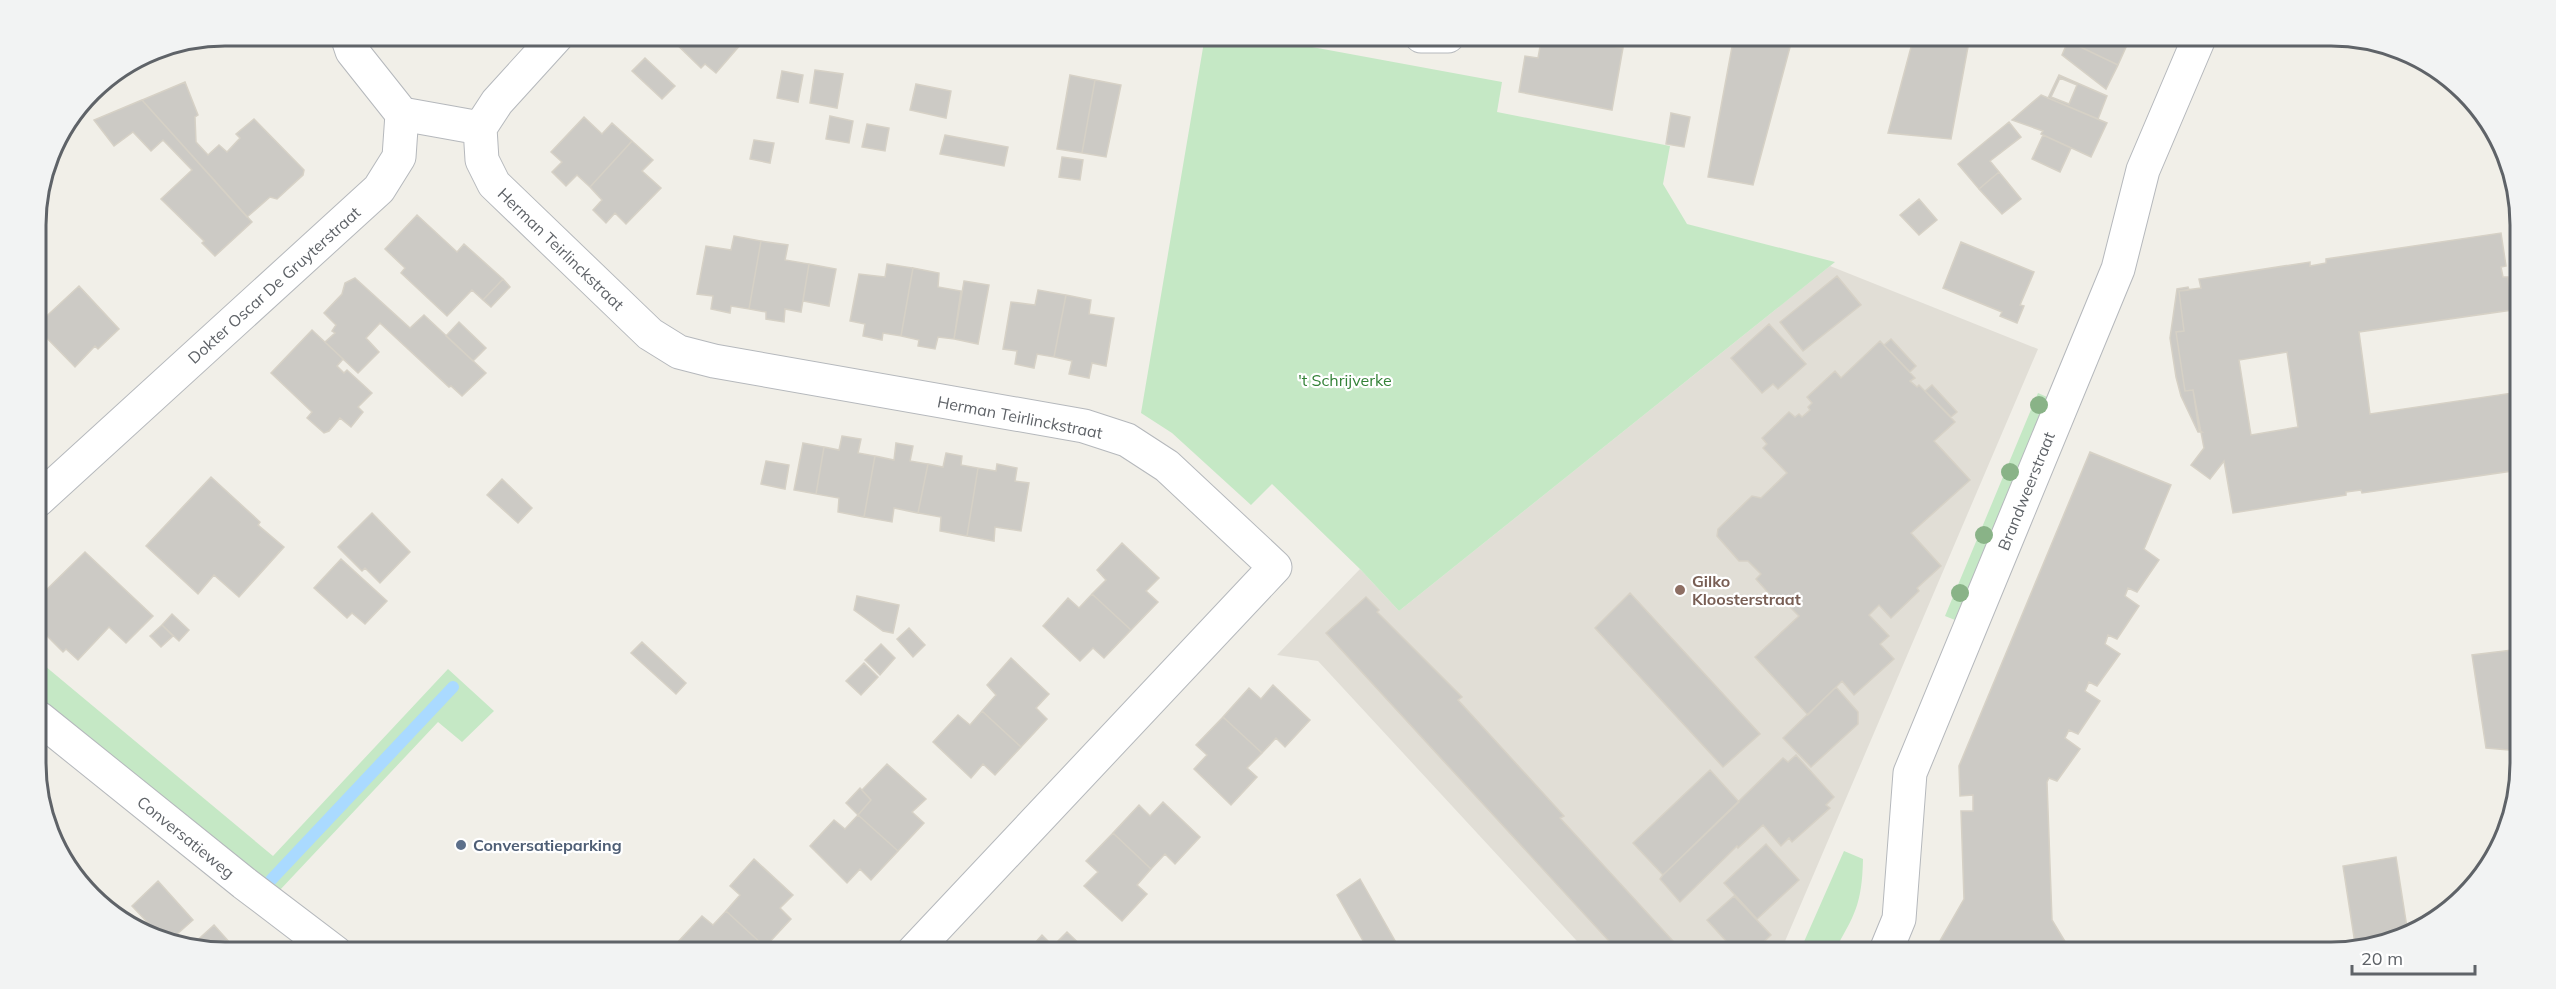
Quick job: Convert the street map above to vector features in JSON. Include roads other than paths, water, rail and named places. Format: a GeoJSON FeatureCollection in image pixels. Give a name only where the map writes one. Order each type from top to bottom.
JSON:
{"type":"FeatureCollection","features":[{"type":"Feature","properties":{"kind":"street"},"geometry":{"type":"LineString","coordinates":[[351,47],[402,114],[480,128],[497,102],[547,47]]}},
{"type":"Feature","properties":{"kind":"street","name":"Brandweerstraat"},"geometry":{"type":"LineString","coordinates":[[1890,942],[1899,919],[1910,773],[2118,270],[2143,170],[2196,47]]}},
{"type":"Feature","properties":{"kind":"street","name":"Dokter Oscar De Gruyterstraat"},"geometry":{"type":"LineString","coordinates":[[46,492],[379,189],[399,157],[402,114]]}},
{"type":"Feature","properties":{"kind":"street","name":"Herman Teirlinckstraat"},"geometry":{"type":"LineString","coordinates":[[480,128],[482,160],[494,184],[650,334],[679,352],[714,361],[1084,426],[1127,440],[1167,466],[1275,567],[922,942]]}},
{"type":"Feature","properties":{"kind":"street","name":"Conversatieweg"},"geometry":{"type":"LineString","coordinates":[[46,724],[243,883],[321,942]]}},
{"type":"Feature","properties":{"kind":"waterway"},"geometry":{"type":"LineString","coordinates":[[271,880],[453,687]]}},
{"type":"Feature","properties":{"kind":"place","name":"Gilko Kloosterstraat"},"geometry":{"type":"Point","coordinates":[1680,590]}},
{"type":"Feature","properties":{"kind":"place","name":"Conversatieparking"},"geometry":{"type":"Point","coordinates":[461,845]}},
{"type":"Feature","properties":{"kind":"park label","name":"'t Schrijverke"},"geometry":{"type":"Point","coordinates":[1345,380]}}]}
